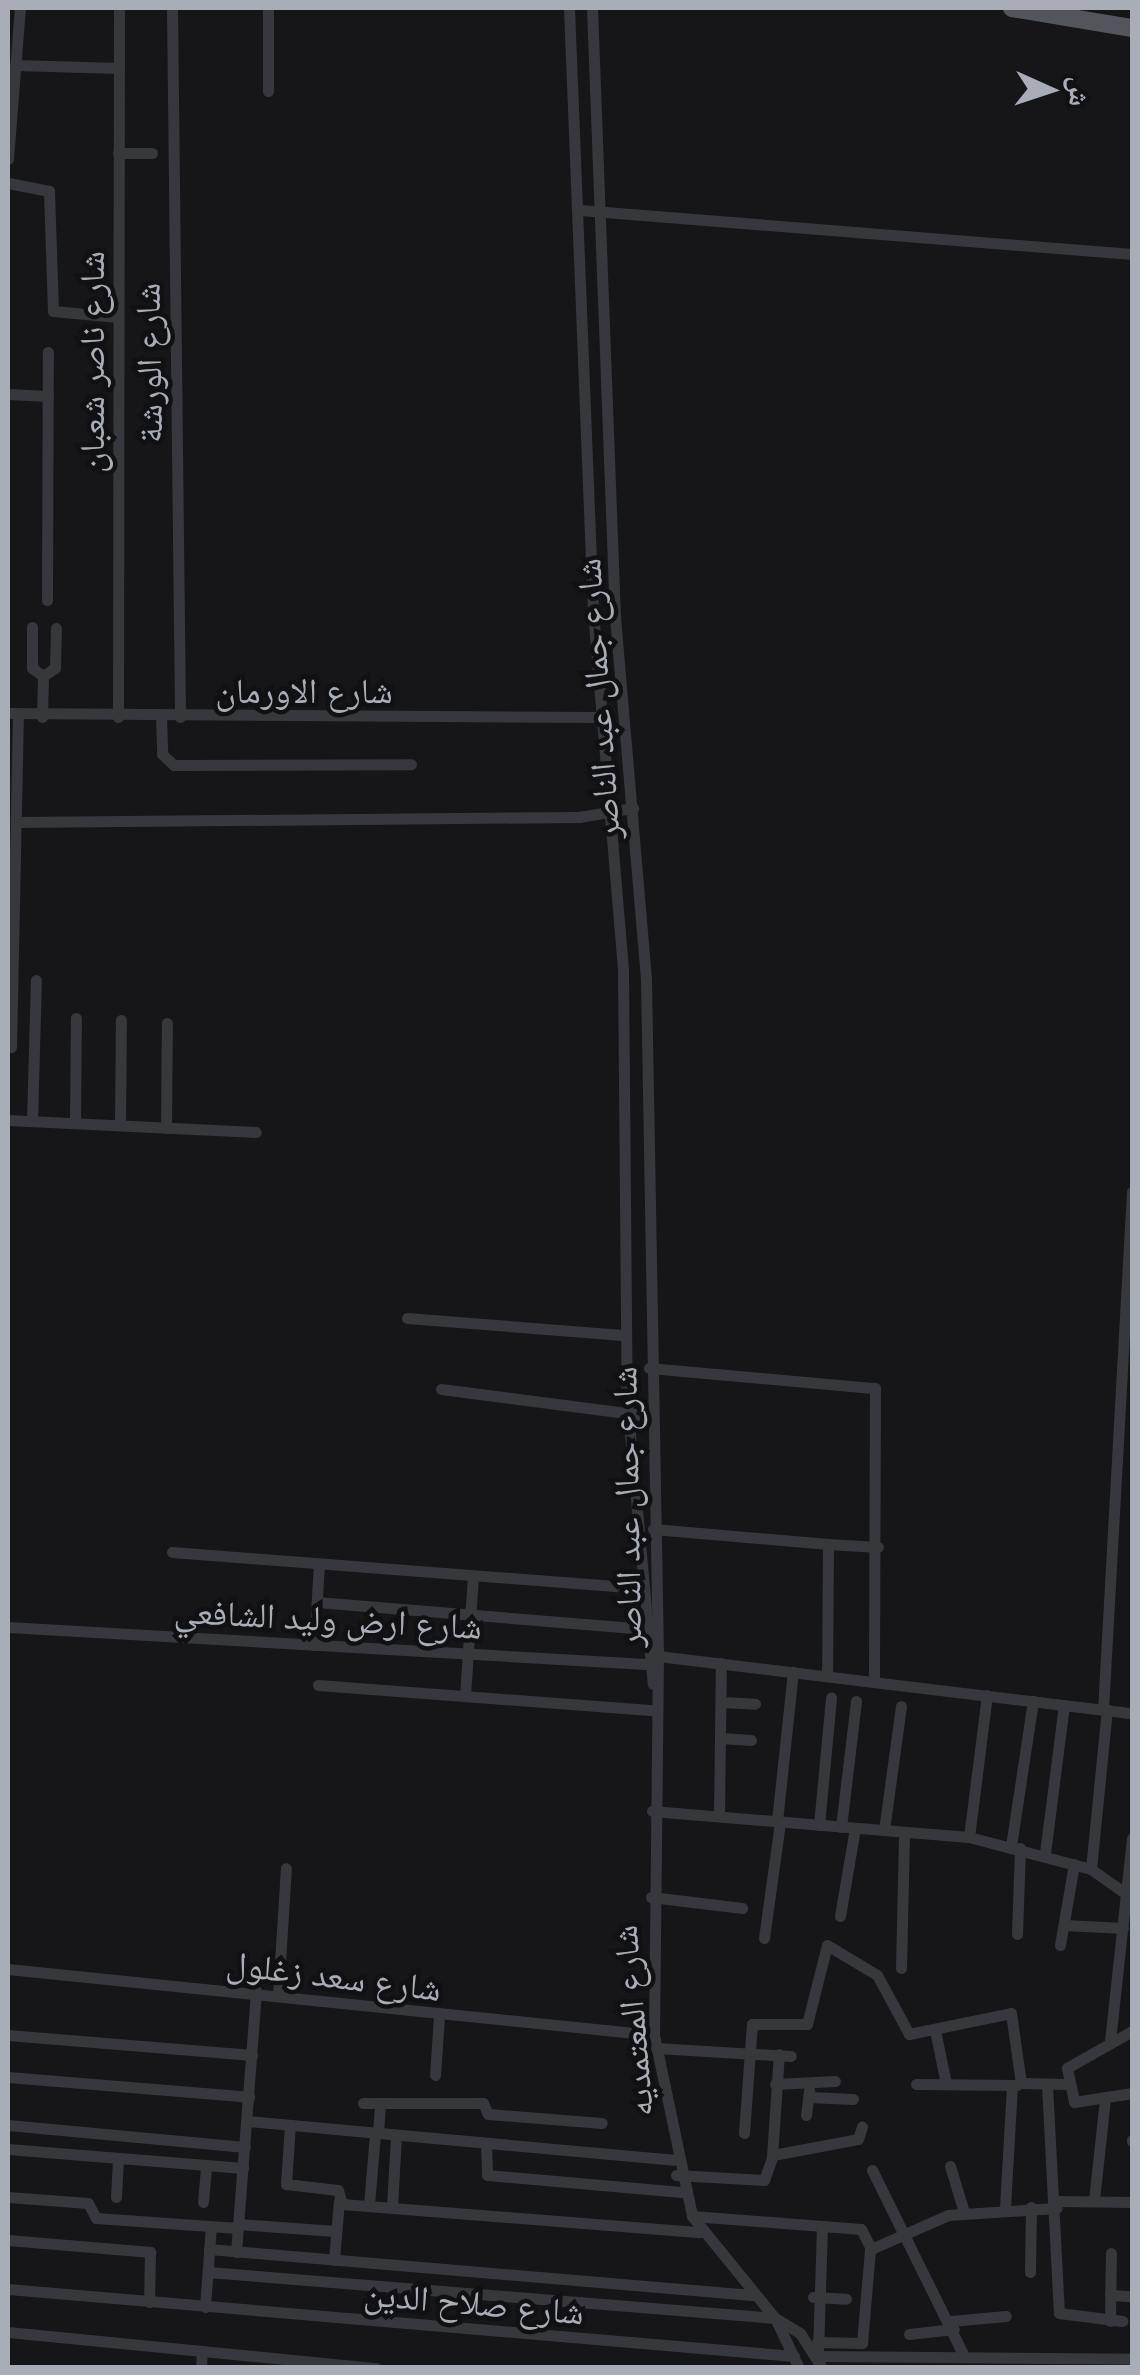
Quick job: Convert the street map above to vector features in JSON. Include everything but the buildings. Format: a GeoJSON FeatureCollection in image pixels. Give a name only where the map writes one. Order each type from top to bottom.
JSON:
{"type":"FeatureCollection","features":[{"type":"Feature","properties":{"kind":"main road"},"geometry":{"type":"LineString","coordinates":[[1012,8],[1132,28]]}},
{"type":"Feature","properties":{"kind":"street"},"geometry":{"type":"LineString","coordinates":[[8,159],[20,8]]}},
{"type":"Feature","properties":{"kind":"street","name":"شارع ناصر شعبان"},"geometry":{"type":"LineString","coordinates":[[118,717],[119,8]]}},
{"type":"Feature","properties":{"kind":"street","name":"شارع الورشة"},"geometry":{"type":"LineString","coordinates":[[172,8],[180,717]]}},
{"type":"Feature","properties":{"kind":"street"},"geometry":{"type":"LineString","coordinates":[[268,8],[268,91]]}},
{"type":"Feature","properties":{"kind":"street","name":"شارع جمال عبد الناصر"},"geometry":{"type":"LineString","coordinates":[[569,8],[592,211],[615,618],[646,980],[649,1368],[658,1656],[654,1685]]}},
{"type":"Feature","properties":{"kind":"street","name":"شارع جمال عبد الناصر"},"geometry":{"type":"LineString","coordinates":[[592,8],[601,717],[623,971],[628,1414],[644,1664],[654,1685]]}},
{"type":"Feature","properties":{"kind":"street"},"geometry":{"type":"LineString","coordinates":[[15,65],[119,68]]}},
{"type":"Feature","properties":{"kind":"street"},"geometry":{"type":"LineString","coordinates":[[118,153],[152,154]]}},
{"type":"Feature","properties":{"kind":"street"},"geometry":{"type":"LineString","coordinates":[[8,183],[49,190],[54,311],[118,317]]}},
{"type":"Feature","properties":{"kind":"street"},"geometry":{"type":"LineString","coordinates":[[592,211],[1132,254]]}},
{"type":"Feature","properties":{"kind":"street"},"geometry":{"type":"LineString","coordinates":[[47,600],[48,352]]}},
{"type":"Feature","properties":{"kind":"street"},"geometry":{"type":"LineString","coordinates":[[8,394],[48,396]]}},
{"type":"Feature","properties":{"kind":"street"},"geometry":{"type":"LineString","coordinates":[[32,627],[32,668],[43,676]]}},
{"type":"Feature","properties":{"kind":"street"},"geometry":{"type":"LineString","coordinates":[[43,676],[54,672],[56,628]]}},
{"type":"Feature","properties":{"kind":"street"},"geometry":{"type":"LineString","coordinates":[[42,717],[43,676]]}},
{"type":"Feature","properties":{"kind":"street"},"geometry":{"type":"LineString","coordinates":[[11,1047],[16,822],[13,714]]}},
{"type":"Feature","properties":{"kind":"street","name":"شارع الاورمان"},"geometry":{"type":"LineString","coordinates":[[13,714],[601,717]]}},
{"type":"Feature","properties":{"kind":"street"},"geometry":{"type":"LineString","coordinates":[[161,717],[162,754],[174,765],[410,764]]}},
{"type":"Feature","properties":{"kind":"street"},"geometry":{"type":"LineString","coordinates":[[16,822],[611,812],[632,808]]}},
{"type":"Feature","properties":{"kind":"street"},"geometry":{"type":"LineString","coordinates":[[32,1120],[36,980]]}},
{"type":"Feature","properties":{"kind":"street"},"geometry":{"type":"LineString","coordinates":[[76,1018],[76,1123]]}},
{"type":"Feature","properties":{"kind":"street"},"geometry":{"type":"LineString","coordinates":[[120,1125],[121,1020]]}},
{"type":"Feature","properties":{"kind":"street"},"geometry":{"type":"LineString","coordinates":[[166,1128],[168,1023]]}},
{"type":"Feature","properties":{"kind":"street"},"geometry":{"type":"LineString","coordinates":[[8,1120],[256,1132]]}},
{"type":"Feature","properties":{"kind":"street"},"geometry":{"type":"LineString","coordinates":[[1092,1870],[1105,1710],[1132,1192]]}},
{"type":"Feature","properties":{"kind":"street"},"geometry":{"type":"LineString","coordinates":[[408,1318],[625,1335]]}},
{"type":"Feature","properties":{"kind":"street"},"geometry":{"type":"LineString","coordinates":[[649,1368],[876,1388],[878,1547],[874,1682]]}},
{"type":"Feature","properties":{"kind":"street"},"geometry":{"type":"LineString","coordinates":[[442,1389],[650,1416]]}},
{"type":"Feature","properties":{"kind":"street"},"geometry":{"type":"LineString","coordinates":[[652,1529],[878,1547]]}},
{"type":"Feature","properties":{"kind":"street"},"geometry":{"type":"LineString","coordinates":[[826,1676],[828,1544]]}},
{"type":"Feature","properties":{"kind":"street"},"geometry":{"type":"LineString","coordinates":[[172,1552],[641,1588]]}},
{"type":"Feature","properties":{"kind":"street"},"geometry":{"type":"LineString","coordinates":[[314,1645],[319,1564]]}},
{"type":"Feature","properties":{"kind":"street"},"geometry":{"type":"LineString","coordinates":[[465,1696],[472,1576]]}},
{"type":"Feature","properties":{"kind":"street"},"geometry":{"type":"LineString","coordinates":[[317,1602],[643,1629]]}},
{"type":"Feature","properties":{"kind":"street","name":"شارع ارض وليد الشافعي"},"geometry":{"type":"LineString","coordinates":[[8,1628],[644,1664]]}},
{"type":"Feature","properties":{"kind":"street"},"geometry":{"type":"LineString","coordinates":[[658,1656],[1132,1713]]}},
{"type":"Feature","properties":{"kind":"street"},"geometry":{"type":"LineString","coordinates":[[719,1816],[721,1663]]}},
{"type":"Feature","properties":{"kind":"street"},"geometry":{"type":"LineString","coordinates":[[764,1938],[793,1672]]}},
{"type":"Feature","properties":{"kind":"street","name":"شارع المعتمديه"},"geometry":{"type":"LineString","coordinates":[[654,1685],[651,1897],[655,2042],[676,2175],[700,2232],[752,2295],[820,2362]]}},
{"type":"Feature","properties":{"kind":"street"},"geometry":{"type":"LineString","coordinates":[[318,1686],[654,1710]]}},
{"type":"Feature","properties":{"kind":"street"},"geometry":{"type":"LineString","coordinates":[[969,1837],[987,1696]]}},
{"type":"Feature","properties":{"kind":"street"},"geometry":{"type":"LineString","coordinates":[[818,1825],[830,1698]]}},
{"type":"Feature","properties":{"kind":"street"},"geometry":{"type":"LineString","coordinates":[[840,1916],[856,1701]]}},
{"type":"Feature","properties":{"kind":"street"},"geometry":{"type":"LineString","coordinates":[[1017,1934],[1016,1847],[1033,1701]]}},
{"type":"Feature","properties":{"kind":"street"},"geometry":{"type":"LineString","coordinates":[[721,1702],[755,1704]]}},
{"type":"Feature","properties":{"kind":"street"},"geometry":{"type":"LineString","coordinates":[[1045,1853],[1064,1705]]}},
{"type":"Feature","properties":{"kind":"street"},"geometry":{"type":"LineString","coordinates":[[884,1830],[901,1706]]}},
{"type":"Feature","properties":{"kind":"street"},"geometry":{"type":"LineString","coordinates":[[721,1738],[751,1740]]}},
{"type":"Feature","properties":{"kind":"street"},"geometry":{"type":"LineString","coordinates":[[652,1811],[969,1837],[1045,1853],[1092,1870],[1130,1896]]}},
{"type":"Feature","properties":{"kind":"street"},"geometry":{"type":"LineString","coordinates":[[901,1968],[904,1832]]}},
{"type":"Feature","properties":{"kind":"street"},"geometry":{"type":"LineString","coordinates":[[1110,2041],[1130,1896],[1132,1838]]}},
{"type":"Feature","properties":{"kind":"street"},"geometry":{"type":"LineString","coordinates":[[1060,1944],[1074,1864]]}},
{"type":"Feature","properties":{"kind":"street"},"geometry":{"type":"LineString","coordinates":[[278,1994],[286,1868]]}},
{"type":"Feature","properties":{"kind":"street"},"geometry":{"type":"LineString","coordinates":[[651,1897],[742,1908]]}},
{"type":"Feature","properties":{"kind":"street"},"geometry":{"type":"LineString","coordinates":[[1064,1925],[1123,1928]]}},
{"type":"Feature","properties":{"kind":"street"},"geometry":{"type":"LineString","coordinates":[[744,2134],[753,2023],[808,2024],[827,1945],[877,1975],[907,2032],[1014,2014],[1017,2084],[1005,2208]]}},
{"type":"Feature","properties":{"kind":"street","name":"شارع سعد زغلول"},"geometry":{"type":"LineString","coordinates":[[8,1970],[256,1991],[439,2017],[785,2055],[775,2084]]}},
{"type":"Feature","properties":{"kind":"street"},"geometry":{"type":"LineString","coordinates":[[236,2252],[256,1991]]}},
{"type":"Feature","properties":{"kind":"street"},"geometry":{"type":"LineString","coordinates":[[436,2075],[439,2017]]}},
{"type":"Feature","properties":{"kind":"street"},"geometry":{"type":"LineString","coordinates":[[934,2030],[946,2084]]}},
{"type":"Feature","properties":{"kind":"street"},"geometry":{"type":"LineString","coordinates":[[1132,2030],[1070,2061],[1067,2084],[1074,2102],[1132,2093]]}},
{"type":"Feature","properties":{"kind":"street"},"geometry":{"type":"LineString","coordinates":[[8,2035],[252,2055]]}},
{"type":"Feature","properties":{"kind":"street"},"geometry":{"type":"LineString","coordinates":[[8,2077],[249,2097]]}},
{"type":"Feature","properties":{"kind":"street"},"geometry":{"type":"LineString","coordinates":[[809,2091],[835,2081]]}},
{"type":"Feature","properties":{"kind":"street"},"geometry":{"type":"LineString","coordinates":[[676,2175],[764,2180],[772,2156],[775,2084],[853,2099]]}},
{"type":"Feature","properties":{"kind":"street"},"geometry":{"type":"LineString","coordinates":[[916,2084],[1067,2084]]}},
{"type":"Feature","properties":{"kind":"street"},"geometry":{"type":"LineString","coordinates":[[1047,2084],[1057,2205],[1060,2316],[1116,2321],[1110,2294],[1112,2253]]}},
{"type":"Feature","properties":{"kind":"street"},"geometry":{"type":"LineString","coordinates":[[806,2115],[809,2091]]}},
{"type":"Feature","properties":{"kind":"street"},"geometry":{"type":"LineString","coordinates":[[1094,2200],[1105,2098]]}},
{"type":"Feature","properties":{"kind":"street"},"geometry":{"type":"LineString","coordinates":[[363,2103],[483,2102],[488,2114],[602,2122]]}},
{"type":"Feature","properties":{"kind":"street"},"geometry":{"type":"LineString","coordinates":[[370,2205],[380,2104]]}},
{"type":"Feature","properties":{"kind":"street"},"geometry":{"type":"LineString","coordinates":[[247,2121],[673,2160]]}},
{"type":"Feature","properties":{"kind":"street"},"geometry":{"type":"LineString","coordinates":[[8,2125],[245,2147]]}},
{"type":"Feature","properties":{"kind":"street"},"geometry":{"type":"LineString","coordinates":[[290,2125],[286,2184],[338,2190],[334,2260]]}},
{"type":"Feature","properties":{"kind":"street"},"geometry":{"type":"LineString","coordinates":[[772,2156],[858,2138],[862,2127]]}},
{"type":"Feature","properties":{"kind":"street"},"geometry":{"type":"LineString","coordinates":[[392,2206],[396,2134]]}},
{"type":"Feature","properties":{"kind":"street"},"geometry":{"type":"LineString","coordinates":[[486,2143],[487,2175],[681,2192]]}},
{"type":"Feature","properties":{"kind":"street"},"geometry":{"type":"LineString","coordinates":[[8,2148],[243,2168]]}},
{"type":"Feature","properties":{"kind":"street"},"geometry":{"type":"LineString","coordinates":[[116,2197],[118,2158]]}},
{"type":"Feature","properties":{"kind":"street"},"geometry":{"type":"LineString","coordinates":[[202,2202],[206,2165]]}},
{"type":"Feature","properties":{"kind":"street"},"geometry":{"type":"LineString","coordinates":[[950,2166],[964,2212]]}},
{"type":"Feature","properties":{"kind":"street"},"geometry":{"type":"LineString","coordinates":[[872,2170],[953,2325],[963,2354]]}},
{"type":"Feature","properties":{"kind":"street"},"geometry":{"type":"LineString","coordinates":[[8,2196],[90,2203],[94,2218],[335,2231]]}},
{"type":"Feature","properties":{"kind":"street"},"geometry":{"type":"LineString","coordinates":[[870,2249],[964,2212],[1094,2200],[1132,2202]]}},
{"type":"Feature","properties":{"kind":"street"},"geometry":{"type":"LineString","coordinates":[[339,2201],[700,2232]]}},
{"type":"Feature","properties":{"kind":"street"},"geometry":{"type":"LineString","coordinates":[[1030,2272],[1031,2207]]}},
{"type":"Feature","properties":{"kind":"street"},"geometry":{"type":"LineString","coordinates":[[692,2216],[861,2228],[870,2249],[862,2343],[817,2342]]}},
{"type":"Feature","properties":{"kind":"street"},"geometry":{"type":"LineString","coordinates":[[205,2307],[211,2226]]}},
{"type":"Feature","properties":{"kind":"street"},"geometry":{"type":"LineString","coordinates":[[822,2226],[814,2297],[820,2362],[963,2354],[1132,2359]]}},
{"type":"Feature","properties":{"kind":"street"},"geometry":{"type":"LineString","coordinates":[[8,2240],[150,2252],[149,2302]]}},
{"type":"Feature","properties":{"kind":"street"},"geometry":{"type":"LineString","coordinates":[[209,2249],[752,2295]]}},
{"type":"Feature","properties":{"kind":"street"},"geometry":{"type":"LineString","coordinates":[[208,2272],[776,2318]]}},
{"type":"Feature","properties":{"kind":"street","name":"شارع صلاح الدين"},"geometry":{"type":"LineString","coordinates":[[8,2289],[796,2362]]}},
{"type":"Feature","properties":{"kind":"street"},"geometry":{"type":"LineString","coordinates":[[1110,2294],[1132,2296]]}},
{"type":"Feature","properties":{"kind":"street"},"geometry":{"type":"LineString","coordinates":[[814,2297],[846,2298]]}},
{"type":"Feature","properties":{"kind":"street"},"geometry":{"type":"LineString","coordinates":[[910,2334],[1006,2316]]}},
{"type":"Feature","properties":{"kind":"street","name":"شارع المعتمديه"},"geometry":{"type":"LineString","coordinates":[[776,2318],[796,2362]]}},
{"type":"Feature","properties":{"kind":"street"},"geometry":{"type":"LineString","coordinates":[[8,2332],[376,2368]]}},
{"type":"Feature","properties":{"kind":"street"},"geometry":{"type":"LineString","coordinates":[[201,2368],[202,2351]]}}]}
